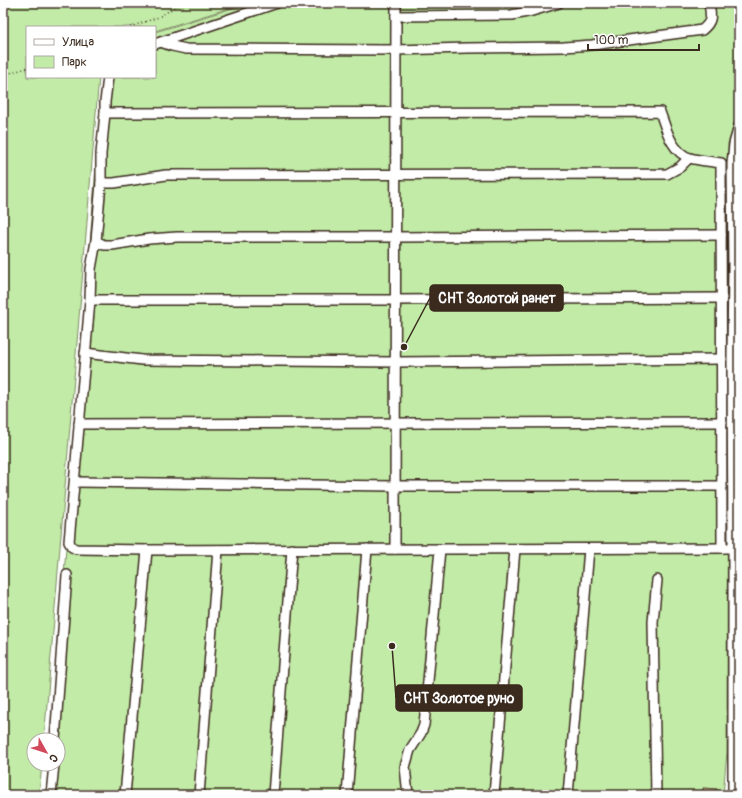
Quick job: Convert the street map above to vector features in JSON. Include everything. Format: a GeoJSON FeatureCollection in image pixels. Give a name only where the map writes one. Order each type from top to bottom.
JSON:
{"type":"FeatureCollection","features":[{"type":"Feature","properties":{"kind":"street"},"geometry":{"type":"LineString","coordinates":[[158,43],[277,3]]}},
{"type":"Feature","properties":{"kind":"street"},"geometry":{"type":"LineString","coordinates":[[395,549],[396,3]]}},
{"type":"Feature","properties":{"kind":"street"},"geometry":{"type":"LineString","coordinates":[[396,16],[512,15],[559,3]]}},
{"type":"Feature","properties":{"kind":"street"},"geometry":{"type":"LineString","coordinates":[[158,43],[186,49],[396,50],[564,47],[592,45],[702,30],[708,26],[710,20],[709,3]]}},
{"type":"Feature","properties":{"kind":"street"},"geometry":{"type":"LineString","coordinates":[[108,78],[101,154],[101,183],[96,241],[91,269],[90,300],[69,542],[72,547],[76,549],[147,550],[733,548]]}},
{"type":"Feature","properties":{"kind":"street"},"geometry":{"type":"LineString","coordinates":[[105,113],[660,112],[673,145],[681,153],[689,158],[721,163],[722,548]]}},
{"type":"Feature","properties":{"kind":"street"},"geometry":{"type":"LineString","coordinates":[[733,795],[733,548],[736,446],[732,356],[736,267],[732,164],[734,144],[739,126]]}},
{"type":"Feature","properties":{"kind":"street"},"geometry":{"type":"LineString","coordinates":[[101,183],[114,183],[166,175],[667,174],[680,167],[689,158]]}},
{"type":"Feature","properties":{"kind":"street"},"geometry":{"type":"LineString","coordinates":[[96,241],[104,245],[112,245],[149,239],[177,237],[721,235]]}},
{"type":"Feature","properties":{"kind":"street"},"geometry":{"type":"LineString","coordinates":[[90,300],[722,298]]}},
{"type":"Feature","properties":{"kind":"street"},"geometry":{"type":"LineString","coordinates":[[85,353],[142,360],[395,362],[722,359]]}},
{"type":"Feature","properties":{"kind":"street"},"geometry":{"type":"LineString","coordinates":[[79,424],[722,422]]}},
{"type":"Feature","properties":{"kind":"street"},"geometry":{"type":"LineString","coordinates":[[74,482],[395,486],[722,486]]}},
{"type":"Feature","properties":{"kind":"street"},"geometry":{"type":"LineString","coordinates":[[273,795],[292,549]]}},
{"type":"Feature","properties":{"kind":"street"},"geometry":{"type":"LineString","coordinates":[[347,795],[367,549]]}},
{"type":"Feature","properties":{"kind":"street"},"geometry":{"type":"LineString","coordinates":[[408,795],[405,767],[410,750],[421,734],[424,725],[440,549]]}},
{"type":"Feature","properties":{"kind":"street"},"geometry":{"type":"LineString","coordinates":[[494,795],[515,549]]}},
{"type":"Feature","properties":{"kind":"street"},"geometry":{"type":"LineString","coordinates":[[568,795],[588,549]]}},
{"type":"Feature","properties":{"kind":"street"},"geometry":{"type":"LineString","coordinates":[[125,795],[147,550]]}},
{"type":"Feature","properties":{"kind":"street"},"geometry":{"type":"LineString","coordinates":[[199,795],[218,550]]}},
{"type":"Feature","properties":{"kind":"street"},"geometry":{"type":"LineString","coordinates":[[56,732],[67,575]]}},
{"type":"Feature","properties":{"kind":"street"},"geometry":{"type":"LineString","coordinates":[[656,795],[653,622],[657,580]]}},
{"type":"Feature","properties":{"kind":"street"},"geometry":{"type":"LineString","coordinates":[[52,795],[53,772]]}},
{"type":"Feature","properties":{"kind":"path"},"geometry":{"type":"LineString","coordinates":[[133,26],[159,17],[181,3]]}},
{"type":"Feature","properties":{"kind":"path"},"geometry":{"type":"LineString","coordinates":[[3,75],[26,68]]}},
{"type":"Feature","properties":{"kind":"green space"},"geometry":{"type":"Polygon","coordinates":[[[3,3],[246,3],[156,31],[156,26],[26,26],[26,78],[99,78],[45,732],[26,732],[26,772],[41,772],[39,795],[3,795],[3,3]]]}},
{"type":"Feature","properties":{"kind":"green space"},"geometry":{"type":"Polygon","coordinates":[[[249,3],[739,3],[739,110],[728,143],[727,752],[723,795],[46,795],[48,772],[66,772],[66,732],[52,732],[103,78],[156,78],[156,32],[249,3]]]}},
{"type":"Feature","properties":{"kind":"building"},"geometry":{"type":"Polygon","coordinates":[[[703,788],[717,789],[716,795],[703,795],[703,788]]]}},
{"type":"Feature","properties":{"kind":"place","name":"СНТ Золотой ранет"},"geometry":{"type":"Point","coordinates":[404,347]}},
{"type":"Feature","properties":{"kind":"place","name":"СНТ Золотое руно"},"geometry":{"type":"Point","coordinates":[392,646]}}]}
